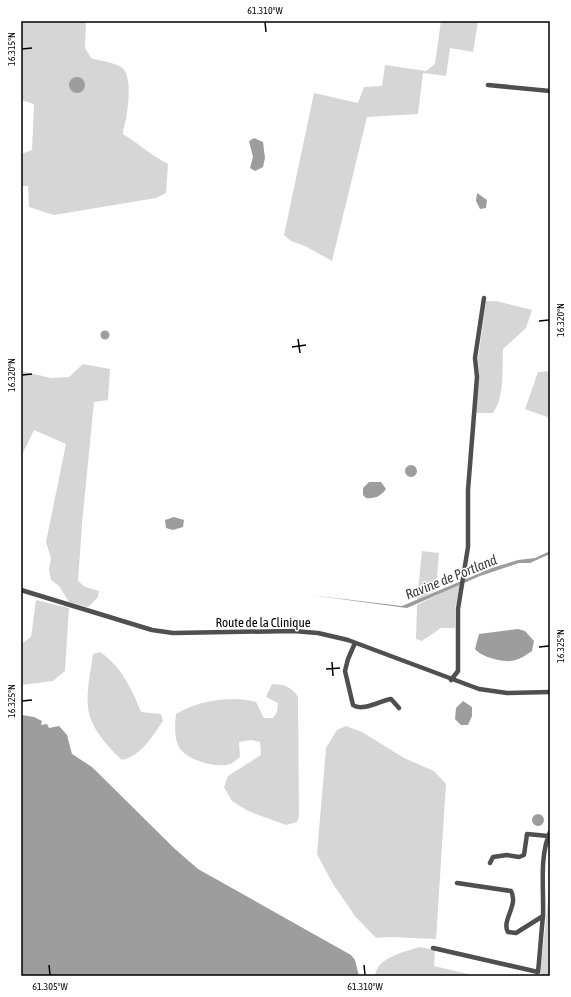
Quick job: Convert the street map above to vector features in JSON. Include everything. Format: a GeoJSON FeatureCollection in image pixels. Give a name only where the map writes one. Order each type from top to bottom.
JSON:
{"type":"FeatureCollection","features":[{"type":"Feature","properties":{"kind":"street"},"geometry":{"type":"LineString","coordinates":[[488,85],[550,91]]}},
{"type":"Feature","properties":{"kind":"street"},"geometry":{"type":"LineString","coordinates":[[451,680],[458,671],[456,628],[468,547],[468,484],[477,377],[475,358],[484,298]]}},
{"type":"Feature","properties":{"kind":"street","name":"Route de la Clinique"},"geometry":{"type":"LineString","coordinates":[[21,590],[158,631],[198,633],[305,632],[326,634],[355,643],[451,680],[479,689],[502,693],[550,692]]}},
{"type":"Feature","properties":{"kind":"street"},"geometry":{"type":"LineString","coordinates":[[355,643],[348,659],[345,671],[353,705],[359,708],[376,705],[392,699],[399,708]]}},
{"type":"Feature","properties":{"kind":"street"},"geometry":{"type":"LineString","coordinates":[[433,948],[538,972],[544,869],[549,834],[527,834],[524,855],[519,857],[507,855],[493,857],[490,862]]}},
{"type":"Feature","properties":{"kind":"street"},"geometry":{"type":"LineString","coordinates":[[458,883],[511,891],[513,907],[506,926],[508,932],[516,933],[542,916]]}},
{"type":"Feature","properties":{"kind":"shaded area"},"geometry":{"type":"Polygon","coordinates":[[[21,21],[86,21],[85,48],[91,58],[118,65],[125,71],[129,91],[123,134],[168,164],[166,193],[156,198],[54,215],[29,207],[28,186],[21,186],[21,154],[32,150],[34,104],[21,100],[21,21]]]}},
{"type":"Feature","properties":{"kind":"shaded area"},"geometry":{"type":"Polygon","coordinates":[[[441,21],[478,21],[473,52],[450,48],[446,76],[423,73],[418,114],[367,117],[332,261],[305,246],[291,241],[284,235],[314,93],[358,103],[364,87],[382,86],[385,65],[426,71],[435,64],[441,21]]]}},
{"type":"Feature","properties":{"kind":"shaded area"},"geometry":{"type":"Polygon","coordinates":[[[74,77],[80,77],[85,82],[83,91],[80,93],[74,93],[69,88],[69,82],[74,77]]]}},
{"type":"Feature","properties":{"kind":"shaded area"},"geometry":{"type":"Polygon","coordinates":[[[254,138],[263,142],[265,158],[263,167],[255,171],[250,168],[253,157],[249,141],[254,138]]]}},
{"type":"Feature","properties":{"kind":"shaded area"},"geometry":{"type":"Polygon","coordinates":[[[477,193],[487,200],[486,208],[480,209],[476,201],[477,193]]]}},
{"type":"Feature","properties":{"kind":"shaded area"},"geometry":{"type":"Polygon","coordinates":[[[486,301],[496,301],[532,310],[526,328],[503,349],[502,382],[497,406],[493,413],[476,413],[479,375],[478,359],[486,301]]]}},
{"type":"Feature","properties":{"kind":"shaded area"},"geometry":{"type":"Polygon","coordinates":[[[103,331],[107,331],[109,335],[107,339],[103,339],[101,337],[101,333],[103,331]]]}},
{"type":"Feature","properties":{"kind":"shaded area"},"geometry":{"type":"Polygon","coordinates":[[[83,364],[110,369],[108,400],[94,402],[82,524],[78,581],[85,587],[99,591],[98,597],[88,607],[69,602],[59,586],[51,580],[49,569],[51,558],[46,542],[66,444],[34,430],[21,457],[21,371],[51,378],[69,377],[83,364]]]}},
{"type":"Feature","properties":{"kind":"shaded area"},"geometry":{"type":"Polygon","coordinates":[[[550,371],[550,418],[525,409],[538,372],[550,371]]]}},
{"type":"Feature","properties":{"kind":"shaded area"},"geometry":{"type":"Polygon","coordinates":[[[409,465],[413,465],[417,471],[413,477],[409,477],[405,473],[405,469],[409,465]]]}},
{"type":"Feature","properties":{"kind":"shaded area"},"geometry":{"type":"Polygon","coordinates":[[[369,482],[381,482],[386,489],[378,496],[366,498],[363,495],[363,488],[369,482]]]}},
{"type":"Feature","properties":{"kind":"shaded area"},"geometry":{"type":"Polygon","coordinates":[[[174,517],[184,520],[183,527],[173,530],[166,528],[165,520],[174,517]]]}},
{"type":"Feature","properties":{"kind":"shaded area"},"geometry":{"type":"Polygon","coordinates":[[[422,551],[439,553],[436,590],[417,600],[422,551]]]}},
{"type":"Feature","properties":{"kind":"shaded area"},"geometry":{"type":"Polygon","coordinates":[[[550,551],[550,554],[530,563],[519,563],[480,576],[407,608],[310,595],[402,606],[492,568],[518,560],[535,558],[550,551]]]}},
{"type":"Feature","properties":{"kind":"shaded area"},"geometry":{"type":"Polygon","coordinates":[[[460,584],[455,609],[455,628],[441,628],[422,641],[416,639],[417,605],[460,584]]]}},
{"type":"Feature","properties":{"kind":"shaded area"},"geometry":{"type":"Polygon","coordinates":[[[36,600],[69,608],[65,671],[53,681],[21,685],[21,644],[31,637],[36,600]]]}},
{"type":"Feature","properties":{"kind":"shaded area"},"geometry":{"type":"Polygon","coordinates":[[[518,629],[525,631],[534,641],[532,651],[525,656],[511,661],[497,660],[487,657],[475,649],[479,634],[518,629]]]}},
{"type":"Feature","properties":{"kind":"shaded area"},"geometry":{"type":"Polygon","coordinates":[[[100,652],[120,671],[134,695],[141,712],[161,714],[163,721],[146,745],[129,758],[122,760],[100,736],[89,714],[88,694],[93,654],[100,652]]]}},
{"type":"Feature","properties":{"kind":"shaded area"},"geometry":{"type":"Polygon","coordinates":[[[272,684],[287,687],[298,697],[299,816],[297,822],[286,825],[248,811],[232,801],[224,787],[228,776],[261,755],[260,742],[251,740],[239,742],[240,757],[230,764],[217,765],[201,762],[186,755],[178,745],[175,734],[176,714],[184,709],[215,700],[236,699],[256,702],[264,718],[273,718],[277,712],[278,703],[266,697],[272,684]]]}},
{"type":"Feature","properties":{"kind":"shaded area"},"geometry":{"type":"Polygon","coordinates":[[[463,701],[472,707],[472,716],[468,725],[461,725],[455,719],[456,708],[463,701]]]}},
{"type":"Feature","properties":{"kind":"shaded area"},"geometry":{"type":"Polygon","coordinates":[[[22,715],[34,717],[42,721],[41,725],[47,724],[49,728],[59,726],[67,735],[72,754],[92,767],[175,849],[198,869],[351,955],[355,960],[359,976],[21,976],[22,715]]]}},
{"type":"Feature","properties":{"kind":"shaded area"},"geometry":{"type":"Polygon","coordinates":[[[346,726],[362,732],[404,758],[434,771],[446,784],[436,939],[389,937],[376,938],[355,916],[333,884],[317,854],[326,748],[337,730],[346,726]]]}},
{"type":"Feature","properties":{"kind":"shaded area"},"geometry":{"type":"Polygon","coordinates":[[[536,814],[540,814],[544,820],[540,826],[536,826],[532,822],[532,818],[536,814]]]}},
{"type":"Feature","properties":{"kind":"shaded area"},"geometry":{"type":"Polygon","coordinates":[[[550,881],[550,976],[540,976],[550,881]]]}},
{"type":"Feature","properties":{"kind":"shaded area"},"geometry":{"type":"Polygon","coordinates":[[[419,947],[435,950],[434,966],[477,976],[375,976],[381,964],[392,956],[419,947]]]}},
{"type":"Feature","properties":{"kind":"water label","name":"Ravine de Portland"},"geometry":{"type":"Point","coordinates":[451,577]}}]}
